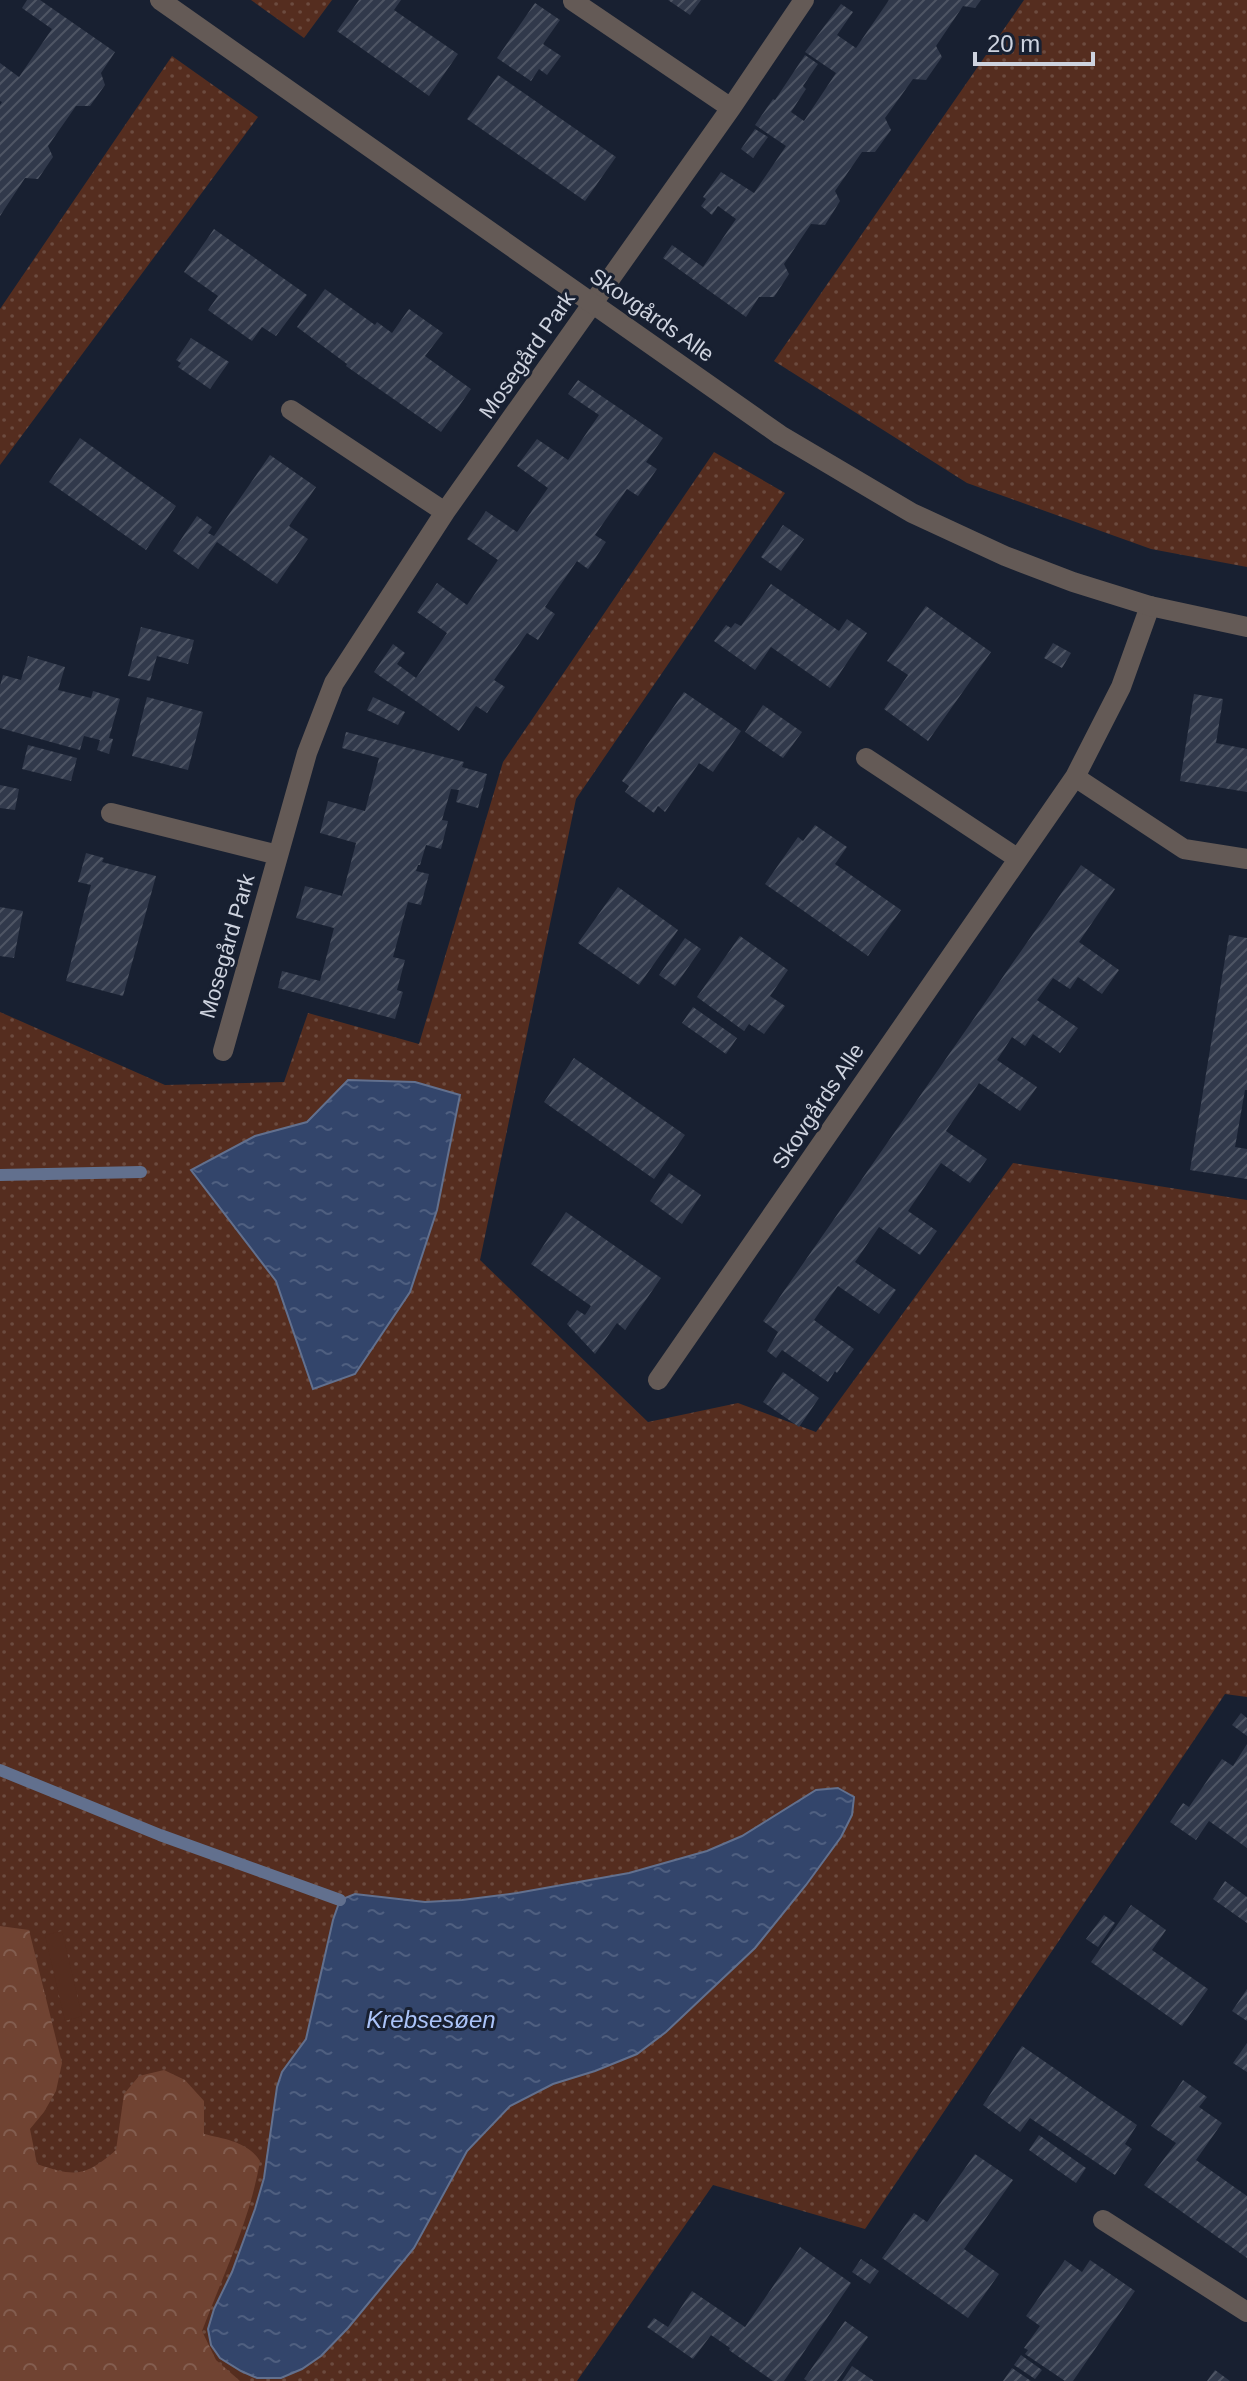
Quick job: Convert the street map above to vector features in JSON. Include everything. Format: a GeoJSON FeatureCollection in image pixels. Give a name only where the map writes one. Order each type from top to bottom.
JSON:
{"type":"FeatureCollection","features":[{"type":"Feature","properties":{"kind":"street","name":"Skovgårds Alle"},"geometry":{"type":"LineString","coordinates":[[160,0],[780,435],[912,513],[1005,556],[1073,582],[1150,606],[1247,627]]}},
{"type":"Feature","properties":{"kind":"street","name":"Mosegård Park"},"geometry":{"type":"LineString","coordinates":[[223,1051],[307,753],[334,683],[445,512],[804,0]]}},
{"type":"Feature","properties":{"kind":"street"},"geometry":{"type":"LineString","coordinates":[[573,1],[731,108]]}},
{"type":"Feature","properties":{"kind":"street"},"geometry":{"type":"LineString","coordinates":[[291,410],[445,512]]}},
{"type":"Feature","properties":{"kind":"street","name":"Skovgårds Alle"},"geometry":{"type":"LineString","coordinates":[[658,1380],[1075,777],[1121,687],[1150,606]]}},
{"type":"Feature","properties":{"kind":"street"},"geometry":{"type":"LineString","coordinates":[[866,758],[1017,858]]}},
{"type":"Feature","properties":{"kind":"street"},"geometry":{"type":"LineString","coordinates":[[1075,777],[1184,849],[1247,859]]}},
{"type":"Feature","properties":{"kind":"street","name":"Mosegård Park"},"geometry":{"type":"LineString","coordinates":[[111,813],[278,855]]}},
{"type":"Feature","properties":{"kind":"street"},"geometry":{"type":"LineString","coordinates":[[1103,2220],[1247,2312]]}},
{"type":"Feature","properties":{"kind":"shaded area"},"geometry":{"type":"Polygon","coordinates":[[[251,0],[332,0],[304,38],[251,0]]]}},
{"type":"Feature","properties":{"kind":"shaded area"},"geometry":{"type":"Polygon","coordinates":[[[1024,0],[1247,0],[1247,567],[1151,549],[967,483],[774,361],[1024,0]]]}},
{"type":"Feature","properties":{"kind":"shaded area"},"geometry":{"type":"Polygon","coordinates":[[[172,56],[258,117],[0,465],[0,309],[172,56]]]}},
{"type":"Feature","properties":{"kind":"shaded area"},"geometry":{"type":"Polygon","coordinates":[[[714,452],[785,493],[576,799],[480,1260],[648,1422],[738,1403],[816,1432],[1013,1163],[1247,1200],[1247,1697],[1225,1694],[865,2229],[713,2185],[577,2381],[0,2381],[0,1012],[165,1085],[284,1082],[308,1013],[419,1044],[503,762],[714,452]]]}},
{"type":"Feature","properties":{"kind":"shaded area"},"geometry":{"type":"Polygon","coordinates":[[[62,1931],[82,2016],[65,2021],[45,1935],[62,1931]]]}},
{"type":"Feature","properties":{"kind":"green space"},"geometry":{"type":"Polygon","coordinates":[[[0,1926],[29,1930],[62,2063],[56,2091],[30,2129],[37,2164],[79,2172],[105,2159],[116,2150],[124,2094],[139,2076],[164,2070],[185,2080],[204,2101],[204,2134],[243,2145],[260,2161],[243,2226],[202,2331],[216,2360],[240,2381],[0,2381],[0,1926]]]}},
{"type":"Feature","properties":{"kind":"water"},"geometry":{"type":"Polygon","coordinates":[[[348,1080],[415,1082],[460,1095],[437,1210],[410,1292],[355,1374],[313,1389],[276,1281],[191,1170],[255,1136],[307,1122],[348,1080]]]}},
{"type":"Feature","properties":{"kind":"water","name":"Krebsesøen"},"geometry":{"type":"Polygon","coordinates":[[[838,1788],[854,1797],[852,1815],[841,1837],[755,1948],[666,2032],[637,2054],[553,2084],[510,2106],[467,2151],[414,2248],[321,2356],[281,2378],[257,2378],[220,2358],[211,2345],[208,2329],[255,2209],[264,2178],[277,2087],[282,2072],[306,2039],[340,1900],[355,1894],[425,1902],[462,1900],[629,1873],[707,1851],[742,1836],[816,1790],[838,1788]]]}},
{"type":"Feature","properties":{"kind":"building"},"geometry":{"type":"Polygon","coordinates":[[[27,0],[40,0],[115,52],[101,73],[105,85],[90,106],[76,106],[48,146],[53,157],[38,179],[25,178],[0,216],[0,63],[19,77],[52,29],[22,8],[27,0]]]}},
{"type":"Feature","properties":{"kind":"building"},"geometry":{"type":"Polygon","coordinates":[[[359,0],[401,0],[394,10],[458,54],[429,96],[337,31],[359,0]]]}},
{"type":"Feature","properties":{"kind":"building"},"geometry":{"type":"Polygon","coordinates":[[[668,0],[701,0],[690,15],[668,0]]]}},
{"type":"Feature","properties":{"kind":"building"},"geometry":{"type":"Polygon","coordinates":[[[889,0],[981,0],[975,8],[963,6],[936,46],[942,57],[926,80],[913,79],[885,118],[891,130],[875,152],[862,152],[835,191],[840,201],[825,225],[811,224],[784,264],[789,274],[774,297],[759,297],[746,317],[663,258],[672,245],[703,267],[736,219],[718,206],[712,215],[701,206],[706,199],[703,197],[721,172],[754,193],[786,146],[755,125],[805,55],[818,64],[791,112],[804,121],[836,73],[805,52],[841,4],[853,12],[837,35],[856,48],[889,0]]]}},
{"type":"Feature","properties":{"kind":"building"},"geometry":{"type":"Polygon","coordinates":[[[535,3],[560,20],[543,44],[561,56],[547,75],[539,69],[531,81],[497,58],[535,3]]]}},
{"type":"Feature","properties":{"kind":"building"},"geometry":{"type":"Polygon","coordinates":[[[498,75],[616,157],[585,201],[467,119],[498,75]]]}},
{"type":"Feature","properties":{"kind":"building"},"geometry":{"type":"Polygon","coordinates":[[[755,129],[768,137],[753,158],[741,149],[755,129]]]}},
{"type":"Feature","properties":{"kind":"building"},"geometry":{"type":"Polygon","coordinates":[[[214,229],[307,295],[276,336],[262,327],[252,341],[208,310],[218,296],[184,272],[214,229]]]}},
{"type":"Feature","properties":{"kind":"building"},"geometry":{"type":"Polygon","coordinates":[[[325,289],[375,325],[377,322],[392,333],[409,309],[443,333],[425,356],[471,389],[441,432],[346,366],[297,327],[325,289]]]}},
{"type":"Feature","properties":{"kind":"building"},"geometry":{"type":"Polygon","coordinates":[[[191,338],[229,362],[210,389],[178,367],[181,363],[176,360],[191,338]]]}},
{"type":"Feature","properties":{"kind":"building"},"geometry":{"type":"Polygon","coordinates":[[[578,380],[663,438],[646,462],[657,469],[638,496],[627,489],[595,535],[606,542],[588,569],[577,561],[545,607],[555,614],[538,640],[527,633],[494,680],[505,687],[487,713],[476,706],[459,731],[374,672],[393,644],[405,653],[397,664],[416,678],[447,633],[417,612],[437,583],[467,605],[498,560],[467,539],[486,511],[517,532],[548,488],[517,466],[537,439],[568,460],[599,415],[568,394],[578,380]]]}},
{"type":"Feature","properties":{"kind":"building"},"geometry":{"type":"Polygon","coordinates":[[[80,438],[176,506],[146,550],[49,482],[80,438]]]}},
{"type":"Feature","properties":{"kind":"building"},"geometry":{"type":"Polygon","coordinates":[[[270,455],[316,487],[289,526],[308,539],[277,584],[217,542],[198,569],[173,551],[197,516],[212,527],[208,533],[214,536],[270,455]]]}},
{"type":"Feature","properties":{"kind":"building"},"geometry":{"type":"Polygon","coordinates":[[[783,525],[804,539],[781,571],[761,557],[783,525]]]}},
{"type":"Feature","properties":{"kind":"building"},"geometry":{"type":"Polygon","coordinates":[[[771,584],[839,631],[847,619],[867,633],[830,688],[771,647],[755,670],[714,641],[726,625],[731,628],[735,623],[741,626],[771,584]]]}},
{"type":"Feature","properties":{"kind":"building"},"geometry":{"type":"Polygon","coordinates":[[[926,606],[991,652],[928,741],[884,709],[908,675],[887,661],[926,606]]]}},
{"type":"Feature","properties":{"kind":"building"},"geometry":{"type":"Polygon","coordinates":[[[141,627],[194,640],[188,664],[157,656],[150,681],[128,676],[141,627]]]}},
{"type":"Feature","properties":{"kind":"building"},"geometry":{"type":"Polygon","coordinates":[[[1053,643],[1071,653],[1062,668],[1044,658],[1053,643]]]}},
{"type":"Feature","properties":{"kind":"building"},"geometry":{"type":"Polygon","coordinates":[[[28,656],[65,667],[58,690],[91,698],[93,691],[120,699],[109,738],[113,739],[109,754],[97,750],[100,740],[84,736],[80,750],[0,728],[3,675],[21,680],[28,656]]]}},
{"type":"Feature","properties":{"kind":"building"},"geometry":{"type":"Polygon","coordinates":[[[684,692],[741,731],[713,772],[699,763],[665,812],[658,806],[654,813],[625,792],[629,786],[622,781],[684,692]]]}},
{"type":"Feature","properties":{"kind":"building"},"geometry":{"type":"Polygon","coordinates":[[[1194,694],[1223,699],[1216,743],[1247,749],[1247,792],[1180,781],[1194,694]]]}},
{"type":"Feature","properties":{"kind":"building"},"geometry":{"type":"Polygon","coordinates":[[[147,697],[203,712],[188,770],[132,756],[147,697]]]}},
{"type":"Feature","properties":{"kind":"building"},"geometry":{"type":"Polygon","coordinates":[[[373,697],[405,712],[398,725],[367,710],[373,697]]]}},
{"type":"Feature","properties":{"kind":"building"},"geometry":{"type":"Polygon","coordinates":[[[763,705],[802,732],[783,758],[745,732],[763,705]]]}},
{"type":"Feature","properties":{"kind":"building"},"geometry":{"type":"Polygon","coordinates":[[[346,732],[464,762],[462,767],[487,774],[478,808],[456,802],[459,790],[451,789],[442,820],[448,821],[441,849],[426,845],[418,865],[416,871],[429,874],[421,905],[408,902],[393,957],[405,960],[397,990],[403,992],[395,1019],[278,988],[282,971],[320,981],[334,928],[296,918],[305,886],[342,896],[356,843],[320,833],[328,801],[365,811],[379,758],[342,748],[346,732]]]}},
{"type":"Feature","properties":{"kind":"building"},"geometry":{"type":"Polygon","coordinates":[[[28,745],[77,758],[71,781],[22,769],[28,745]]]}},
{"type":"Feature","properties":{"kind":"building"},"geometry":{"type":"Polygon","coordinates":[[[0,785],[19,789],[15,810],[0,808],[0,785]]]}},
{"type":"Feature","properties":{"kind":"building"},"geometry":{"type":"Polygon","coordinates":[[[815,825],[847,847],[835,864],[901,910],[868,956],[765,884],[798,837],[803,841],[815,825]]]}},
{"type":"Feature","properties":{"kind":"building"},"geometry":{"type":"Polygon","coordinates":[[[86,853],[104,858],[102,862],[156,876],[123,996],[66,981],[91,885],[78,882],[86,853]]]}},
{"type":"Feature","properties":{"kind":"building"},"geometry":{"type":"Polygon","coordinates":[[[1081,865],[1115,889],[1079,942],[1119,970],[1102,994],[1078,977],[1070,989],[1053,978],[1037,1000],[1078,1028],[1060,1053],[1033,1034],[1025,1046],[1012,1037],[997,1060],[1037,1087],[1020,1111],[979,1083],[946,1131],[987,1159],[970,1183],[941,1163],[908,1211],[937,1231],[920,1255],[879,1227],[855,1262],[896,1290],[879,1314],[838,1286],[814,1320],[854,1349],[837,1373],[835,1371],[828,1382],[782,1350],[776,1358],[767,1351],[778,1332],[763,1321],[1081,865]]]}},
{"type":"Feature","properties":{"kind":"building"},"geometry":{"type":"Polygon","coordinates":[[[618,887],[678,930],[639,985],[578,943],[618,887]]]}},
{"type":"Feature","properties":{"kind":"building"},"geometry":{"type":"Polygon","coordinates":[[[0,907],[23,911],[14,958],[0,956],[0,907]]]}},
{"type":"Feature","properties":{"kind":"building"},"geometry":{"type":"Polygon","coordinates":[[[1229,935],[1247,938],[1247,1090],[1235,1147],[1247,1149],[1247,1179],[1190,1170],[1229,935]]]}},
{"type":"Feature","properties":{"kind":"building"},"geometry":{"type":"Polygon","coordinates":[[[740,936],[788,970],[770,996],[785,1006],[764,1034],[749,1024],[744,1031],[697,997],[740,936]]]}},
{"type":"Feature","properties":{"kind":"building"},"geometry":{"type":"Polygon","coordinates":[[[685,938],[701,949],[675,986],[659,975],[685,938]]]}},
{"type":"Feature","properties":{"kind":"building"},"geometry":{"type":"Polygon","coordinates":[[[693,1007],[737,1038],[726,1054],[682,1023],[693,1007]]]}},
{"type":"Feature","properties":{"kind":"building"},"geometry":{"type":"Polygon","coordinates":[[[574,1058],[685,1135],[654,1179],[544,1102],[574,1058]]]}},
{"type":"Feature","properties":{"kind":"building"},"geometry":{"type":"Polygon","coordinates":[[[669,1173],[701,1195],[682,1224],[650,1201],[669,1173]]]}},
{"type":"Feature","properties":{"kind":"building"},"geometry":{"type":"Polygon","coordinates":[[[566,1212],[661,1278],[625,1330],[617,1323],[595,1354],[567,1324],[577,1310],[585,1315],[591,1306],[531,1264],[566,1212]]]}},
{"type":"Feature","properties":{"kind":"building"},"geometry":{"type":"Polygon","coordinates":[[[783,1372],[819,1398],[799,1427],[763,1402],[783,1372]]]}},
{"type":"Feature","properties":{"kind":"building"},"geometry":{"type":"Polygon","coordinates":[[[1241,1713],[1247,1718],[1247,1736],[1232,1725],[1241,1713]]]}},
{"type":"Feature","properties":{"kind":"building"},"geometry":{"type":"Polygon","coordinates":[[[1247,1744],[1247,1848],[1209,1821],[1196,1840],[1170,1822],[1183,1803],[1189,1807],[1222,1759],[1233,1766],[1247,1744]]]}},
{"type":"Feature","properties":{"kind":"building"},"geometry":{"type":"Polygon","coordinates":[[[1225,1881],[1247,1897],[1247,1923],[1213,1899],[1225,1881]]]}},
{"type":"Feature","properties":{"kind":"building"},"geometry":{"type":"Polygon","coordinates":[[[1131,1905],[1166,1930],[1152,1950],[1208,1989],[1182,2026],[1091,1962],[1131,1905]]]}},
{"type":"Feature","properties":{"kind":"building"},"geometry":{"type":"Polygon","coordinates":[[[1104,1915],[1115,1923],[1098,1947],[1086,1939],[1104,1915]]]}},
{"type":"Feature","properties":{"kind":"building"},"geometry":{"type":"Polygon","coordinates":[[[1247,1989],[1247,2021],[1232,2011],[1247,1989]]]}},
{"type":"Feature","properties":{"kind":"building"},"geometry":{"type":"Polygon","coordinates":[[[1247,2043],[1247,2072],[1233,2063],[1247,2043]]]}},
{"type":"Feature","properties":{"kind":"building"},"geometry":{"type":"Polygon","coordinates":[[[1022,2046],[1137,2125],[1125,2144],[1132,2149],[1115,2175],[1030,2118],[1020,2132],[983,2105],[1022,2046]]]}},
{"type":"Feature","properties":{"kind":"building"},"geometry":{"type":"Polygon","coordinates":[[[1183,2080],[1207,2097],[1199,2107],[1222,2123],[1196,2160],[1247,2196],[1247,2258],[1144,2185],[1176,2143],[1151,2126],[1183,2080]]]}},
{"type":"Feature","properties":{"kind":"building"},"geometry":{"type":"Polygon","coordinates":[[[1039,2135],[1086,2168],[1076,2183],[1029,2150],[1039,2135]]]}},
{"type":"Feature","properties":{"kind":"building"},"geometry":{"type":"Polygon","coordinates":[[[975,2154],[1013,2180],[964,2249],[999,2274],[968,2318],[882,2258],[914,2213],[927,2222],[975,2154]]]}},
{"type":"Feature","properties":{"kind":"building"},"geometry":{"type":"Polygon","coordinates":[[[800,2247],[851,2283],[784,2381],[773,2381],[711,2335],[693,2359],[647,2327],[654,2318],[668,2327],[692,2291],[745,2327],[800,2247]]]}},
{"type":"Feature","properties":{"kind":"building"},"geometry":{"type":"Polygon","coordinates":[[[861,2259],[879,2271],[870,2284],[852,2272],[861,2259]]]}},
{"type":"Feature","properties":{"kind":"building"},"geometry":{"type":"Polygon","coordinates":[[[1065,2260],[1082,2272],[1090,2260],[1135,2291],[1073,2381],[1065,2381],[1025,2354],[1028,2350],[1024,2348],[1040,2326],[1026,2316],[1065,2260]]]}},
{"type":"Feature","properties":{"kind":"building"},"geometry":{"type":"Polygon","coordinates":[[[845,2321],[868,2337],[837,2381],[804,2379],[845,2321]]]}},
{"type":"Feature","properties":{"kind":"building"},"geometry":{"type":"Polygon","coordinates":[[[1021,2355],[1042,2370],[1035,2379],[1014,2365],[1021,2355]]]}},
{"type":"Feature","properties":{"kind":"building"},"geometry":{"type":"Polygon","coordinates":[[[852,2366],[874,2381],[842,2381],[852,2366]]]}},
{"type":"Feature","properties":{"kind":"building"},"geometry":{"type":"Polygon","coordinates":[[[1012,2368],[1031,2381],[1003,2381],[1012,2368]]]}},
{"type":"Feature","properties":{"kind":"building"},"geometry":{"type":"Polygon","coordinates":[[[1215,2370],[1230,2381],[1207,2381],[1215,2370]]]}},
{"type":"Feature","properties":{"kind":"waterway"},"geometry":{"type":"LineString","coordinates":[[0,1175],[141,1172]]}},
{"type":"Feature","properties":{"kind":"waterway"},"geometry":{"type":"LineString","coordinates":[[0,1770],[160,1835],[340,1900]]}}]}
